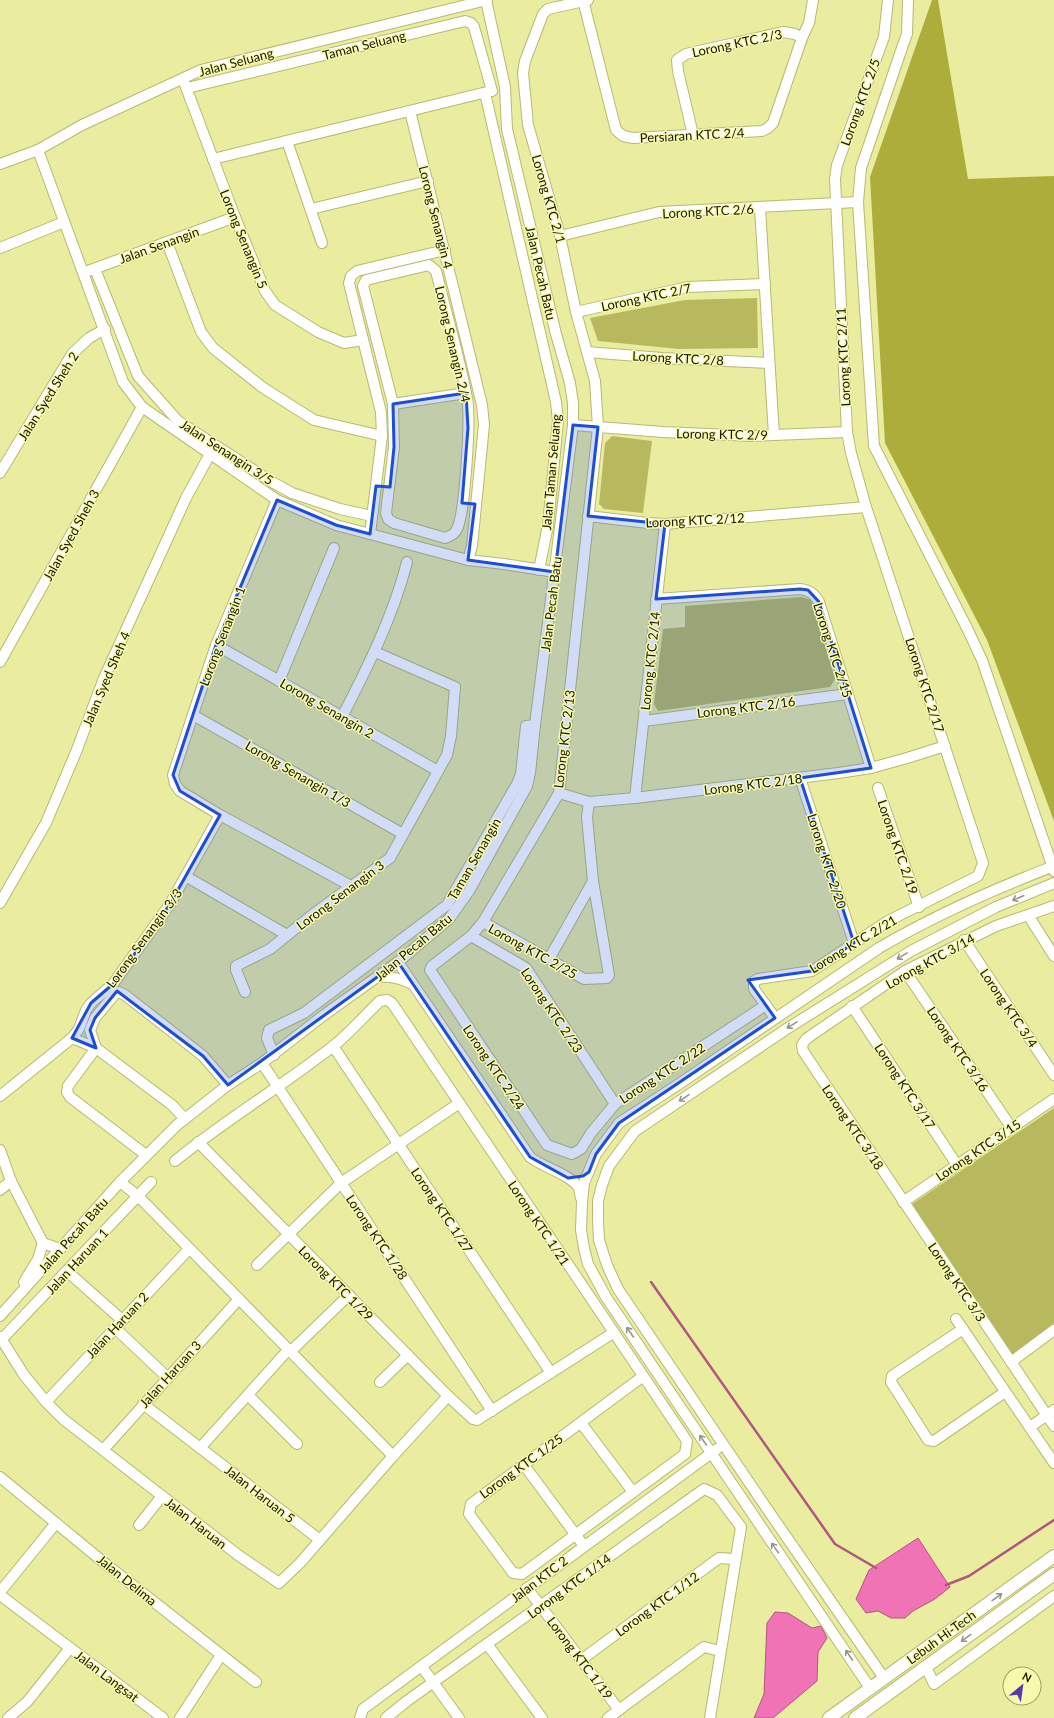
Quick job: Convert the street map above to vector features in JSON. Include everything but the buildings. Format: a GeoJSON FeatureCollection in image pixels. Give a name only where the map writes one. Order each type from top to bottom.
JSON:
{"type":"FeatureCollection","features":[{"type":"Feature","properties":{"kind":"main road","name":"Lebuh Hi-Tech"},"geometry":{"type":"LineString","coordinates":[[829,1718],[1054,1556]]}},
{"type":"Feature","properties":{"kind":"main road","name":"Lebuh Hi-Tech"},"geometry":{"type":"LineString","coordinates":[[855,1718],[1054,1574]]}},
{"type":"Feature","properties":{"kind":"street","name":"Jalan Seluang"},"geometry":{"type":"LineString","coordinates":[[0,164],[38,150],[82,125],[201,70],[487,0]]}},
{"type":"Feature","properties":{"kind":"street","name":"Jalan Pecah Batu"},"geometry":{"type":"LineString","coordinates":[[0,1316],[9,1308],[120,1182],[185,1118],[228,1085],[274,1055],[398,962],[449,919],[469,891],[526,786],[530,773],[573,425],[573,403],[570,383],[556,334],[507,128],[505,88],[487,0]]}},
{"type":"Feature","properties":{"kind":"street","name":"Persiaran KTC 2/4"},"geometry":{"type":"LineString","coordinates":[[585,0],[616,130],[623,136],[633,138],[762,131],[768,128],[773,123],[802,38],[809,22],[813,0]]}},
{"type":"Feature","properties":{"kind":"street","name":"Lorong KTC 2/1"},"geometry":{"type":"LineString","coordinates":[[585,0],[548,9],[543,14],[525,61],[523,73],[528,124],[560,236],[576,312],[595,381],[598,427]]}},
{"type":"Feature","properties":{"kind":"street","name":"Lorong KTC 2/5"},"geometry":{"type":"LineString","coordinates":[[837,204],[835,179],[836,165],[884,37],[888,0]]}},
{"type":"Feature","properties":{"kind":"street"},"geometry":{"type":"LineString","coordinates":[[870,1688],[606,1296],[588,1264],[581,1230],[584,1183],[596,1154],[619,1123],[879,948],[968,901],[1053,868],[982,660],[874,446],[858,202],[861,168],[906,34],[908,0]]}},
{"type":"Feature","properties":{"kind":"street","name":"Taman Seluang"},"geometry":{"type":"LineString","coordinates":[[187,88],[465,21],[471,23],[474,27],[488,92]]}},
{"type":"Feature","properties":{"kind":"street","name":"Lorong KTC 2/3"},"geometry":{"type":"LineString","coordinates":[[693,135],[678,72],[677,60],[686,54],[783,32],[795,34],[802,38]]}},
{"type":"Feature","properties":{"kind":"street","name":"Lorong Senangin 5"},"geometry":{"type":"LineString","coordinates":[[182,78],[265,291],[275,305],[318,332],[344,343],[363,340]]}},
{"type":"Feature","properties":{"kind":"street"},"geometry":{"type":"LineString","coordinates":[[213,159],[505,88]]}},
{"type":"Feature","properties":{"kind":"street","name":"Jalan Taman Seluang"},"geometry":{"type":"LineString","coordinates":[[488,92],[556,402],[558,421],[548,525],[539,570]]}},
{"type":"Feature","properties":{"kind":"street","name":"Lorong Senangin 4"},"geometry":{"type":"LineString","coordinates":[[410,111],[482,405],[484,425],[472,546],[468,560]]}},
{"type":"Feature","properties":{"kind":"street"},"geometry":{"type":"LineString","coordinates":[[288,141],[322,243]]}},
{"type":"Feature","properties":{"kind":"street"},"geometry":{"type":"LineString","coordinates":[[38,150],[124,382],[142,408],[277,500],[336,525],[468,560],[554,572]]}},
{"type":"Feature","properties":{"kind":"street"},"geometry":{"type":"LineString","coordinates":[[311,209],[428,181]]}},
{"type":"Feature","properties":{"kind":"street","name":"Lorong KTC 2/6"},"geometry":{"type":"LineString","coordinates":[[560,236],[659,212],[858,202]]}},
{"type":"Feature","properties":{"kind":"street","name":"Lorong KTC 2/11"},"geometry":{"type":"LineString","coordinates":[[837,204],[847,432],[850,453],[866,507]]}},
{"type":"Feature","properties":{"kind":"street"},"geometry":{"type":"LineString","coordinates":[[760,208],[768,363],[774,435]]}},
{"type":"Feature","properties":{"kind":"street","name":"Jalan Senangin"},"geometry":{"type":"LineString","coordinates":[[83,274],[235,217]]}},
{"type":"Feature","properties":{"kind":"street"},"geometry":{"type":"LineString","coordinates":[[0,248],[64,222]]}},
{"type":"Feature","properties":{"kind":"street"},"geometry":{"type":"LineString","coordinates":[[167,242],[201,332],[213,348],[262,387],[314,420],[382,436]]}},
{"type":"Feature","properties":{"kind":"street"},"geometry":{"type":"LineString","coordinates":[[370,534],[382,436],[381,412],[349,284],[350,276],[357,271],[445,250]]}},
{"type":"Feature","properties":{"kind":"street","name":"Lorong Senangin 2/4"},"geometry":{"type":"LineString","coordinates":[[429,265],[436,271],[468,400],[468,428],[462,503],[458,528],[451,536],[445,538],[394,523],[388,519],[386,513],[394,447],[393,404],[370,317],[363,286],[364,282],[429,265]]}},
{"type":"Feature","properties":{"kind":"street","name":"Jalan Senangin 3/5"},"geometry":{"type":"LineString","coordinates":[[95,269],[138,376],[178,421],[272,482],[292,493],[340,509],[372,516]]}},
{"type":"Feature","properties":{"kind":"street","name":"Lorong KTC 2/7"},"geometry":{"type":"LineString","coordinates":[[576,312],[688,287],[765,284]]}},
{"type":"Feature","properties":{"kind":"street"},"geometry":{"type":"LineString","coordinates":[[442,299],[456,296]]}},
{"type":"Feature","properties":{"kind":"street"},"geometry":{"type":"LineString","coordinates":[[358,320],[370,317]]}},
{"type":"Feature","properties":{"kind":"street","name":"Jalan Syed Sheh 2"},"geometry":{"type":"LineString","coordinates":[[0,473],[72,354],[89,338],[104,330]]}},
{"type":"Feature","properties":{"kind":"street","name":"Lorong KTC 2/8"},"geometry":{"type":"LineString","coordinates":[[587,352],[662,358],[768,363]]}},
{"type":"Feature","properties":{"kind":"street"},"geometry":{"type":"LineString","coordinates":[[393,404],[466,393]]}},
{"type":"Feature","properties":{"kind":"street","name":"Jalan Syed Sheh 3"},"geometry":{"type":"LineString","coordinates":[[0,662],[142,408]]}},
{"type":"Feature","properties":{"kind":"street","name":"Lorong KTC 2/9"},"geometry":{"type":"LineString","coordinates":[[573,425],[670,433],[752,436],[847,432]]}},
{"type":"Feature","properties":{"kind":"street"},"geometry":{"type":"LineString","coordinates":[[588,516],[598,427]]}},
{"type":"Feature","properties":{"kind":"street","name":"Jalan Syed Sheh 4"},"geometry":{"type":"LineString","coordinates":[[0,903],[46,823],[76,752],[104,678],[186,498],[210,454]]}},
{"type":"Feature","properties":{"kind":"street"},"geometry":{"type":"LineString","coordinates":[[376,486],[390,486]]}},
{"type":"Feature","properties":{"kind":"street","name":"Lorong Senangin 1"},"geometry":{"type":"LineString","coordinates":[[220,815],[180,791],[175,784],[173,775],[216,645],[277,500]]}},
{"type":"Feature","properties":{"kind":"street"},"geometry":{"type":"LineString","coordinates":[[462,503],[475,504]]}},
{"type":"Feature","properties":{"kind":"street","name":"Lorong KTC 2/12"},"geometry":{"type":"LineString","coordinates":[[588,516],[664,524],[866,507]]}},
{"type":"Feature","properties":{"kind":"street","name":"Lorong KTC 2/17"},"geometry":{"type":"LineString","coordinates":[[866,507],[983,864]]}},
{"type":"Feature","properties":{"kind":"street","name":"Lorong KTC 2/13"},"geometry":{"type":"LineString","coordinates":[[432,966],[472,936],[483,922],[559,792],[588,516]]}},
{"type":"Feature","properties":{"kind":"street","name":"Lorong KTC 2/14"},"geometry":{"type":"LineString","coordinates":[[636,798],[664,524]]}},
{"type":"Feature","properties":{"kind":"street"},"geometry":{"type":"LineString","coordinates":[[279,681],[334,548]]}},
{"type":"Feature","properties":{"kind":"street"},"geometry":{"type":"LineString","coordinates":[[342,717],[375,652],[399,592],[407,562]]}},
{"type":"Feature","properties":{"kind":"street","name":"Lorong KTC 2/15"},"geometry":{"type":"LineString","coordinates":[[656,599],[808,590],[814,594],[819,602],[871,768]]}},
{"type":"Feature","properties":{"kind":"street","name":"Lorong Senangin 2"},"geometry":{"type":"LineString","coordinates":[[216,645],[438,771]]}},
{"type":"Feature","properties":{"kind":"street","name":"Lorong Senangin 3"},"geometry":{"type":"LineString","coordinates":[[244,992],[236,966],[270,949],[351,886],[390,858],[448,755],[455,687],[375,652]]}},
{"type":"Feature","properties":{"kind":"street","name":"Lorong KTC 2/16"},"geometry":{"type":"LineString","coordinates":[[644,720],[848,694]]}},
{"type":"Feature","properties":{"kind":"street","name":"Lorong Senangin 1/3"},"geometry":{"type":"LineString","coordinates":[[193,715],[403,834]]}},
{"type":"Feature","properties":{"kind":"street","name":"Taman Senangin"},"geometry":{"type":"LineString","coordinates":[[274,1055],[267,1038],[269,1030],[304,1013],[447,905],[517,784],[521,774],[526,726],[535,725]]}},
{"type":"Feature","properties":{"kind":"street","name":"Lorong KTC 2/18"},"geometry":{"type":"LineString","coordinates":[[559,792],[589,802],[636,798],[871,768],[945,746]]}},
{"type":"Feature","properties":{"kind":"street","name":"Lorong KTC 2/20"},"geometry":{"type":"LineString","coordinates":[[800,778],[854,943]]}},
{"type":"Feature","properties":{"kind":"street","name":"Lorong KTC 2/19"},"geometry":{"type":"LineString","coordinates":[[878,788],[919,907]]}},
{"type":"Feature","properties":{"kind":"street"},"geometry":{"type":"LineString","coordinates":[[549,959],[593,881],[587,817],[589,802]]}},
{"type":"Feature","properties":{"kind":"street"},"geometry":{"type":"LineString","coordinates":[[220,815],[351,886]]}},
{"type":"Feature","properties":{"kind":"street","name":"Lorong Senangin 3/3"},"geometry":{"type":"LineString","coordinates":[[0,1096],[72,1038],[79,1030],[86,1010],[91,1003],[113,984],[170,904],[220,815]]}},
{"type":"Feature","properties":{"kind":"street","name":"Lorong KTC 2/21"},"geometry":{"type":"LineString","coordinates":[[766,1005],[754,989],[754,981],[758,979],[812,971],[888,921],[919,907],[978,876],[983,864]]}},
{"type":"Feature","properties":{"kind":"street"},"geometry":{"type":"LineString","coordinates":[[186,877],[287,935]]}},
{"type":"Feature","properties":{"kind":"street","name":"Lorong KTC 2/25"},"geometry":{"type":"LineString","coordinates":[[483,922],[584,979],[607,978],[608,974],[593,881]]}},
{"type":"Feature","properties":{"kind":"street"},"geometry":{"type":"LineString","coordinates":[[884,1678],[618,1289],[607,1265],[599,1240],[598,1201],[609,1166],[635,1131],[788,1028],[911,950],[996,908],[1054,883]]}},
{"type":"Feature","properties":{"kind":"street","name":"Lorong KTC 3/14"},"geometry":{"type":"LineString","coordinates":[[802,1051],[802,1045],[806,1039],[852,1006],[906,971],[964,940],[996,926],[1054,906]]}},
{"type":"Feature","properties":{"kind":"street"},"geometry":{"type":"LineString","coordinates":[[1028,915],[1054,956]]}},
{"type":"Feature","properties":{"kind":"street","name":"Lorong KTC 2/23"},"geometry":{"type":"LineString","coordinates":[[472,936],[526,968],[615,1104]]}},
{"type":"Feature","properties":{"kind":"street","name":"Lorong KTC 3/4"},"geometry":{"type":"LineString","coordinates":[[964,940],[1054,1075]]}},
{"type":"Feature","properties":{"kind":"street"},"geometry":{"type":"LineString","coordinates":[[398,962],[530,1157],[539,1164],[568,1178],[579,1189],[582,1202]]}},
{"type":"Feature","properties":{"kind":"street","name":"Lorong KTC 2/24"},"geometry":{"type":"LineString","coordinates":[[432,966],[431,973],[547,1146],[572,1154]]}},
{"type":"Feature","properties":{"kind":"street","name":"Lorong KTC 3/16"},"geometry":{"type":"LineString","coordinates":[[906,971],[1011,1128]]}},
{"type":"Feature","properties":{"kind":"street"},"geometry":{"type":"LineString","coordinates":[[378,977],[391,976],[402,979],[414,985]]}},
{"type":"Feature","properties":{"kind":"street"},"geometry":{"type":"LineString","coordinates":[[96,1048],[90,1030],[92,1024],[95,1018],[115,994],[120,992],[203,1056],[228,1085]]}},
{"type":"Feature","properties":{"kind":"street","name":"Lorong KTC 1/21"},"geometry":{"type":"LineString","coordinates":[[175,1161],[198,1142],[278,1087],[333,1046],[380,1001],[387,1000],[392,1003],[458,1104],[642,1377],[687,1441],[685,1454],[576,1534]]}},
{"type":"Feature","properties":{"kind":"street"},"geometry":{"type":"LineString","coordinates":[[766,1005],[776,1018]]}},
{"type":"Feature","properties":{"kind":"street","name":"Lorong KTC 2/22"},"geometry":{"type":"LineString","coordinates":[[572,1154],[581,1149],[591,1133],[615,1104],[766,1005]]}},
{"type":"Feature","properties":{"kind":"street","name":"Lorong KTC 3/17"},"geometry":{"type":"LineString","coordinates":[[852,1006],[957,1165]]}},
{"type":"Feature","properties":{"kind":"street"},"geometry":{"type":"LineString","coordinates":[[72,1038],[96,1048],[172,1105],[185,1118]]}},
{"type":"Feature","properties":{"kind":"street","name":"Lorong KTC 1/27"},"geometry":{"type":"LineString","coordinates":[[333,1046],[550,1373]]}},
{"type":"Feature","properties":{"kind":"street"},"geometry":{"type":"LineString","coordinates":[[96,1048],[68,1086],[67,1092],[70,1097],[146,1155]]}},
{"type":"Feature","properties":{"kind":"street","name":"Lorong KTC 3/18"},"geometry":{"type":"LineString","coordinates":[[802,1051],[903,1202]]}},
{"type":"Feature","properties":{"kind":"street","name":"Lorong KTC 1/28"},"geometry":{"type":"LineString","coordinates":[[262,1063],[492,1411]]}},
{"type":"Feature","properties":{"kind":"street","name":"Lorong KTC 3/15"},"geometry":{"type":"LineString","coordinates":[[903,1202],[1054,1099]]}},
{"type":"Feature","properties":{"kind":"street"},"geometry":{"type":"LineString","coordinates":[[257,1266],[342,1183],[458,1104]]}},
{"type":"Feature","properties":{"kind":"street","name":"Lorong KTC 1/29"},"geometry":{"type":"LineString","coordinates":[[198,1142],[470,1417],[477,1420],[492,1411]]}},
{"type":"Feature","properties":{"kind":"street"},"geometry":{"type":"LineString","coordinates":[[0,1150],[11,1182],[43,1243],[60,1249]]}},
{"type":"Feature","properties":{"kind":"street"},"geometry":{"type":"LineString","coordinates":[[568,1178],[577,1178],[589,1172]]}},
{"type":"Feature","properties":{"kind":"street"},"geometry":{"type":"LineString","coordinates":[[0,1190],[11,1182]]}},
{"type":"Feature","properties":{"kind":"street"},"geometry":{"type":"LineString","coordinates":[[120,1182],[138,1196],[393,1456]]}},
{"type":"Feature","properties":{"kind":"street","name":"Jalan Haruan 1"},"geometry":{"type":"LineString","coordinates":[[1,1338],[68,1272],[151,1182]]}},
{"type":"Feature","properties":{"kind":"street","name":"Lorong KTC 3/3"},"geometry":{"type":"LineString","coordinates":[[903,1202],[1011,1362],[1050,1412],[1054,1426]]}},
{"type":"Feature","properties":{"kind":"street"},"geometry":{"type":"LineString","coordinates":[[9,1308],[38,1259],[43,1243]]}},
{"type":"Feature","properties":{"kind":"street","name":"Jalan Haruan 2"},"geometry":{"type":"LineString","coordinates":[[46,1402],[189,1248]]}},
{"type":"Feature","properties":{"kind":"street"},"geometry":{"type":"LineString","coordinates":[[68,1272],[167,1377]]}},
{"type":"Feature","properties":{"kind":"street"},"geometry":{"type":"LineString","coordinates":[[200,1448],[289,1350],[348,1295]]}},
{"type":"Feature","properties":{"kind":"street","name":"Jalan Haruan 3"},"geometry":{"type":"LineString","coordinates":[[103,1450],[167,1377],[239,1299]]}},
{"type":"Feature","properties":{"kind":"street"},"geometry":{"type":"LineString","coordinates":[[956,1319],[1054,1463]]}},
{"type":"Feature","properties":{"kind":"street"},"geometry":{"type":"LineString","coordinates":[[962,1329],[892,1376],[891,1382],[928,1440],[932,1442],[1005,1392]]}},
{"type":"Feature","properties":{"kind":"street"},"geometry":{"type":"LineString","coordinates":[[1011,1362],[1054,1330]]}},
{"type":"Feature","properties":{"kind":"street"},"geometry":{"type":"LineString","coordinates":[[492,1411],[613,1333]]}},
{"type":"Feature","properties":{"kind":"street","name":"Jalan Haruan"},"geometry":{"type":"LineString","coordinates":[[1,1338],[24,1375],[46,1402],[63,1419],[238,1556],[277,1582],[281,1582],[320,1540],[393,1456],[448,1396]]}},
{"type":"Feature","properties":{"kind":"street"},"geometry":{"type":"LineString","coordinates":[[380,1382],[408,1355]]}},
{"type":"Feature","properties":{"kind":"street","name":"Lorong KTC 1/25"},"geometry":{"type":"LineString","coordinates":[[576,1534],[522,1574],[513,1572],[469,1514],[470,1504],[642,1377]]}},
{"type":"Feature","properties":{"kind":"street"},"geometry":{"type":"LineString","coordinates":[[248,1395],[297,1444]]}},
{"type":"Feature","properties":{"kind":"street","name":"Jalan Haruan 5"},"geometry":{"type":"LineString","coordinates":[[143,1404],[320,1540]]}},
{"type":"Feature","properties":{"kind":"street"},"geometry":{"type":"LineString","coordinates":[[1030,1427],[1050,1412]]}},
{"type":"Feature","properties":{"kind":"street"},"geometry":{"type":"LineString","coordinates":[[581,1423],[632,1492]]}},
{"type":"Feature","properties":{"kind":"street","name":"Jalan KTC 2"},"geometry":{"type":"LineString","coordinates":[[360,1718],[363,1709],[724,1445]]}},
{"type":"Feature","properties":{"kind":"street"},"geometry":{"type":"LineString","coordinates":[[524,1464],[584,1546]]}},
{"type":"Feature","properties":{"kind":"street","name":"Jalan Delima"},"geometry":{"type":"LineString","coordinates":[[0,1477],[256,1682]]}},
{"type":"Feature","properties":{"kind":"street","name":"Lorong KTC 1/14"},"geometry":{"type":"LineString","coordinates":[[386,1718],[433,1682],[704,1489],[717,1495],[742,1527],[735,1559]]}},
{"type":"Feature","properties":{"kind":"street"},"geometry":{"type":"LineString","coordinates":[[139,1525],[162,1496]]}},
{"type":"Feature","properties":{"kind":"street"},"geometry":{"type":"LineString","coordinates":[[0,1593],[56,1523]]}},
{"type":"Feature","properties":{"kind":"street","name":"Lorong KTC 1/12"},"geometry":{"type":"LineString","coordinates":[[581,1660],[719,1558],[735,1559]]}},
{"type":"Feature","properties":{"kind":"street"},"geometry":{"type":"LineString","coordinates":[[710,1718],[735,1559]]}},
{"type":"Feature","properties":{"kind":"street","name":"Lorong KTC 1/19"},"geometry":{"type":"LineString","coordinates":[[527,1588],[619,1710]]}},
{"type":"Feature","properties":{"kind":"street","name":"Jalan Langsat"},"geometry":{"type":"LineString","coordinates":[[0,1593],[163,1718]]}},
{"type":"Feature","properties":{"kind":"street"},"geometry":{"type":"LineString","coordinates":[[926,1667],[934,1684],[1054,1596]]}},
{"type":"Feature","properties":{"kind":"street"},"geometry":{"type":"LineString","coordinates":[[487,1644],[542,1718]]}},
{"type":"Feature","properties":{"kind":"street"},"geometry":{"type":"LineString","coordinates":[[608,1718],[704,1647],[720,1651]]}},
{"type":"Feature","properties":{"kind":"street","name":"Jalan Langsat"},"geometry":{"type":"LineString","coordinates":[[15,1716],[70,1648]]}},
{"type":"Feature","properties":{"kind":"street"},"geometry":{"type":"LineString","coordinates":[[180,1718],[221,1654]]}},
{"type":"Feature","properties":{"kind":"street"},"geometry":{"type":"LineString","coordinates":[[422,1667],[460,1718]]}},
{"type":"Feature","properties":{"kind":"highlighted area"},"geometry":{"type":"Polygon","coordinates":[[[466,393],[468,428],[462,503],[475,504],[468,560],[555,572],[573,425],[598,427],[588,516],[665,524],[656,599],[800,589],[808,590],[819,602],[871,768],[800,778],[854,943],[812,971],[748,980],[775,1018],[619,1123],[596,1154],[589,1172],[583,1176],[568,1178],[530,1157],[398,962],[228,1085],[203,1056],[117,991],[95,1018],[90,1030],[96,1048],[72,1038],[91,1003],[113,984],[170,904],[220,815],[180,791],[173,775],[216,645],[277,500],[336,525],[370,534],[376,486],[390,487],[394,447],[393,404],[466,393]]]}},
{"type":"Feature","properties":{"kind":"shaded area"},"geometry":{"type":"Polygon","coordinates":[[[932,0],[938,0],[968,179],[1054,176],[1054,821],[987,640],[885,443],[870,177],[932,0]]]}},
{"type":"Feature","properties":{"kind":"shaded area"},"geometry":{"type":"Polygon","coordinates":[[[757,298],[758,348],[679,349],[598,341],[590,318],[685,300],[757,298]]]}},
{"type":"Feature","properties":{"kind":"shaded area"},"geometry":{"type":"Polygon","coordinates":[[[612,436],[652,441],[643,513],[604,509],[599,504],[605,443],[612,436]]]}},
{"type":"Feature","properties":{"kind":"shaded area"},"geometry":{"type":"Polygon","coordinates":[[[802,597],[811,600],[835,679],[830,687],[658,711],[654,704],[663,629],[685,627],[685,606],[802,597]]]}},
{"type":"Feature","properties":{"kind":"shaded area"},"geometry":{"type":"Polygon","coordinates":[[[1054,1108],[1054,1323],[1012,1355],[912,1204],[1054,1108]]]}},
{"type":"Feature","properties":{"kind":"shaded area"},"geometry":{"type":"Polygon","coordinates":[[[918,1538],[950,1587],[935,1599],[913,1611],[905,1618],[891,1618],[878,1611],[866,1613],[856,1599],[869,1570],[918,1538]]]}},
{"type":"Feature","properties":{"kind":"shaded area"},"geometry":{"type":"Polygon","coordinates":[[[775,1612],[788,1613],[812,1628],[821,1626],[827,1638],[818,1652],[817,1681],[773,1718],[754,1718],[764,1694],[767,1623],[775,1612]]]}},
{"type":"Feature","properties":{"kind":"waterway"},"geometry":{"type":"LineString","coordinates":[[651,1282],[835,1544],[876,1568]]}},
{"type":"Feature","properties":{"kind":"waterway"},"geometry":{"type":"LineString","coordinates":[[946,1585],[969,1576],[1054,1520]]}}]}
